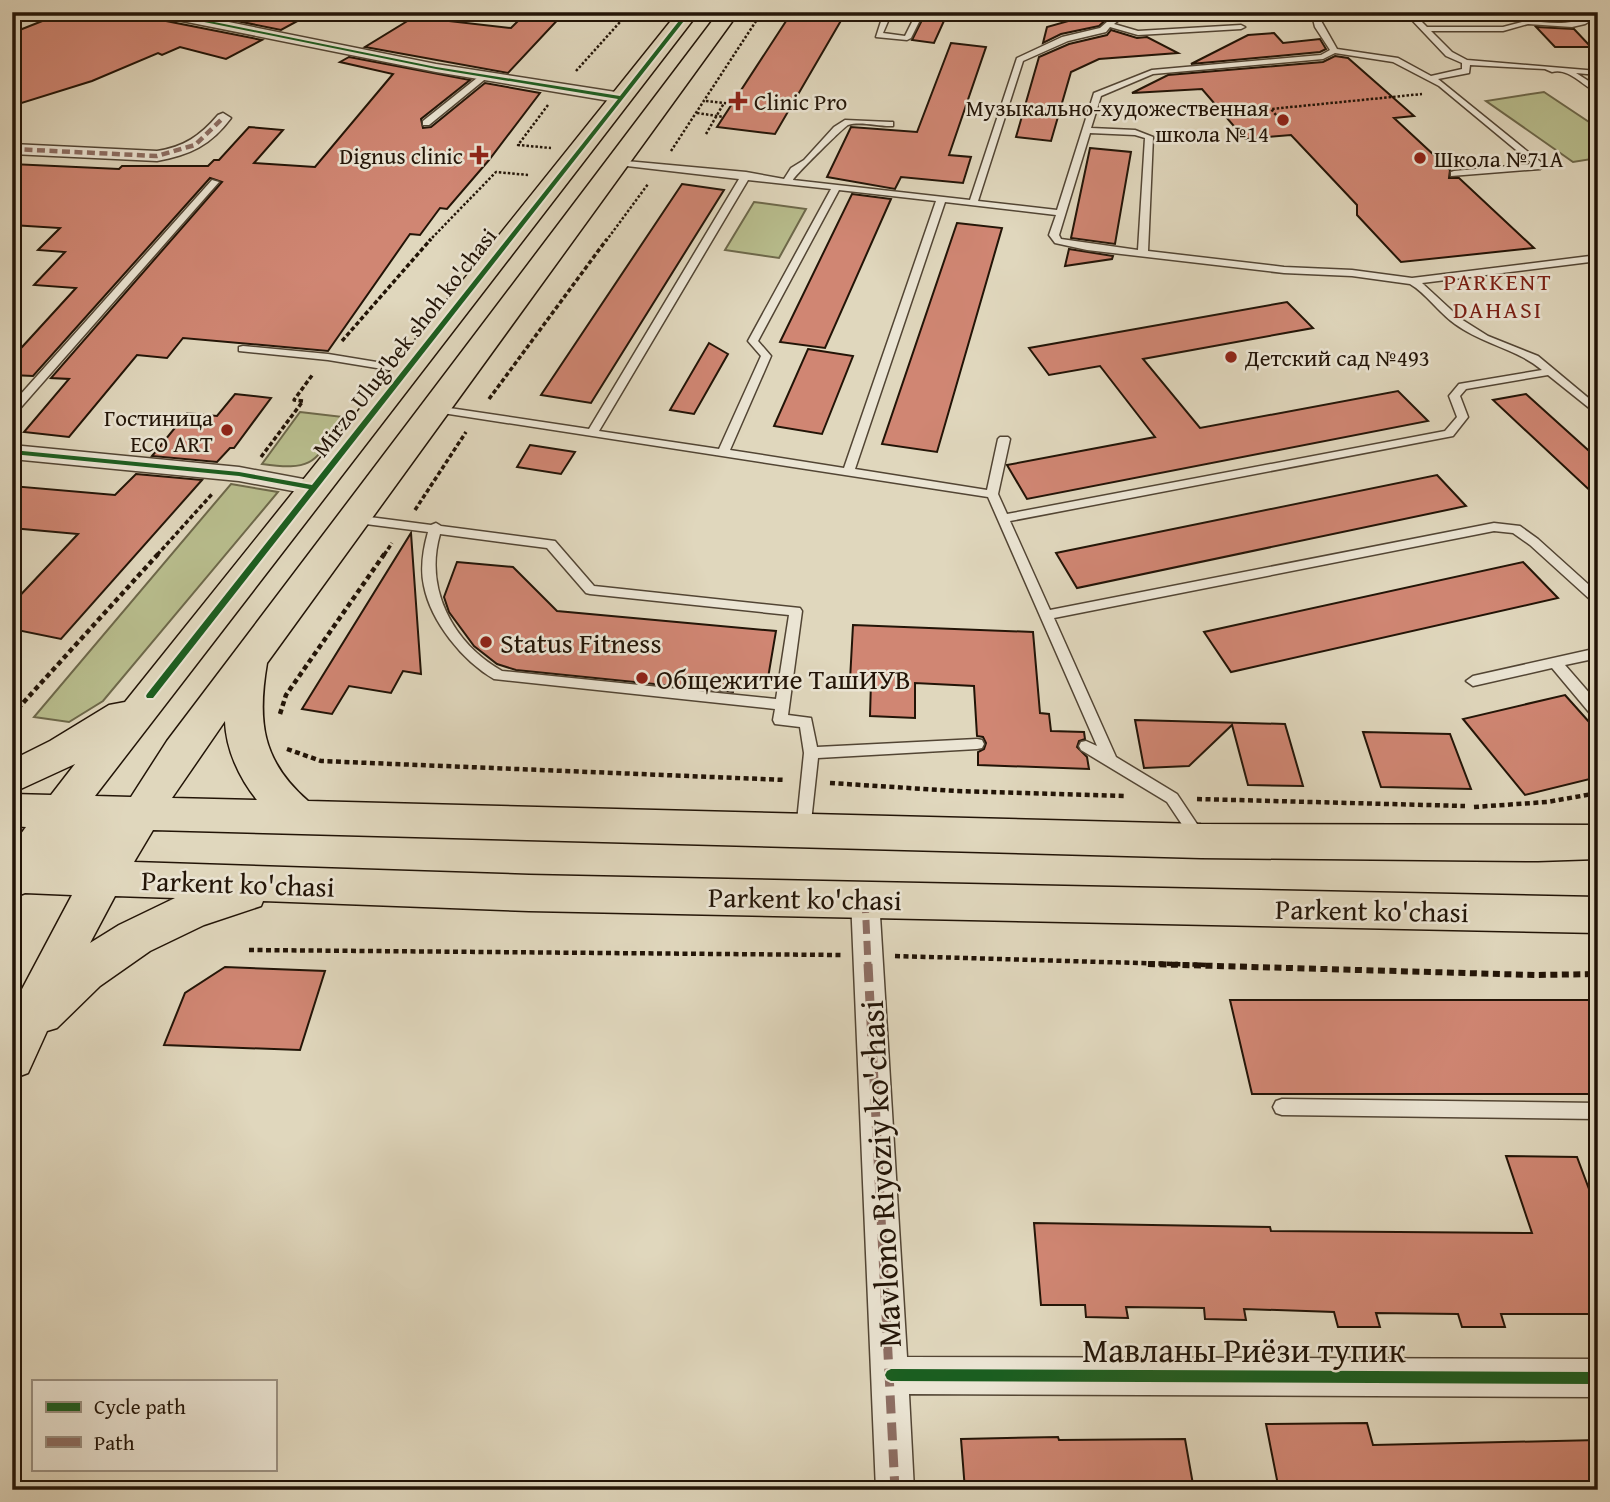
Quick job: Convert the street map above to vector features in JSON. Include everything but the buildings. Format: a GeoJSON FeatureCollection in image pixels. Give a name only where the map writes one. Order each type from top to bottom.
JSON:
{"type":"FeatureCollection","features":[{"type":"Feature","properties":{"kind":"main road","name":"Mirzo Ulug'bek shoh ko'chasi"},"geometry":{"type":"LineString","coordinates":[[18,1045],[54,967],[81,844],[150,696],[407,370],[569,153],[622,97],[689,12]]}},
{"type":"Feature","properties":{"kind":"main road","name":"Mirzo Ulug'bek shoh ko'chasi"},"geometry":{"type":"LineString","coordinates":[[13,877],[141,813],[181,752],[729,12]]}},
{"type":"Feature","properties":{"kind":"main road"},"geometry":{"type":"LineString","coordinates":[[569,153],[618,162]]}},
{"type":"Feature","properties":{"kind":"main road"},"geometry":{"type":"LineString","coordinates":[[249,660],[243,702],[248,744],[265,786],[300,818]]}},
{"type":"Feature","properties":{"kind":"main road"},"geometry":{"type":"LineString","coordinates":[[12,778],[64,752],[150,696]]}},
{"type":"Feature","properties":{"kind":"main road","name":"Parkent ko'chasi"},"geometry":{"type":"LineString","coordinates":[[12,810],[81,844],[275,885],[1598,915]]}},
{"type":"Feature","properties":{"kind":"main road","name":"Parkent ko'chasi"},"geometry":{"type":"LineString","coordinates":[[13,877],[141,813],[1201,841],[1524,844],[1598,842]]}},
{"type":"Feature","properties":{"kind":"main road"},"geometry":{"type":"LineString","coordinates":[[18,1045],[72,983],[132,939],[197,909],[275,885]]}},
{"type":"Feature","properties":{"kind":"street"},"geometry":{"type":"LineString","coordinates":[[156,12],[485,76],[622,97]]}},
{"type":"Feature","properties":{"kind":"street"},"geometry":{"type":"LineString","coordinates":[[12,149],[157,156],[198,146],[223,118]]}},
{"type":"Feature","properties":{"kind":"street"},"geometry":{"type":"LineString","coordinates":[[12,453],[239,474],[314,488]]}},
{"type":"Feature","properties":{"kind":"street","name":"Mavlono Riyoziy ko'chasi"},"geometry":{"type":"LineString","coordinates":[[865,900],[895,1490]]}},
{"type":"Feature","properties":{"kind":"street","name":"Мавланы Риёзи тупик"},"geometry":{"type":"LineString","coordinates":[[891,1375],[1598,1378]]}},
{"type":"Feature","properties":{"kind":"lane"},"geometry":{"type":"LineString","coordinates":[[888,12],[879,35],[907,38],[921,12]]}},
{"type":"Feature","properties":{"kind":"lane"},"geometry":{"type":"LineString","coordinates":[[1425,29],[1503,29],[1535,23],[1584,23],[1591,18],[1586,12]]}},
{"type":"Feature","properties":{"kind":"lane"},"geometry":{"type":"LineString","coordinates":[[973,203],[1020,60],[1065,40],[1103,30],[1118,17],[1500,16],[1535,23]]}},
{"type":"Feature","properties":{"kind":"lane"},"geometry":{"type":"LineString","coordinates":[[1316,17],[1334,51]]}},
{"type":"Feature","properties":{"kind":"lane"},"geometry":{"type":"LineString","coordinates":[[1413,17],[1449,54],[1466,62],[1598,73]]}},
{"type":"Feature","properties":{"kind":"lane"},"geometry":{"type":"LineString","coordinates":[[1110,25],[1138,33],[1241,27]]}},
{"type":"Feature","properties":{"kind":"lane"},"geometry":{"type":"LineString","coordinates":[[1454,174],[1540,166],[1442,83],[1395,60],[1334,51],[1322,57],[1152,72],[1097,95],[1054,235],[1058,241],[1143,253],[1284,270],[1352,273],[1412,281],[1598,258]]}},
{"type":"Feature","properties":{"kind":"lane"},"geometry":{"type":"LineString","coordinates":[[1430,78],[1466,71],[1466,62]]}},
{"type":"Feature","properties":{"kind":"lane"},"geometry":{"type":"LineString","coordinates":[[1569,71],[1598,91]]}},
{"type":"Feature","properties":{"kind":"lane"},"geometry":{"type":"LineString","coordinates":[[426,123],[485,76]]}},
{"type":"Feature","properties":{"kind":"lane"},"geometry":{"type":"LineString","coordinates":[[788,180],[794,170],[827,143],[836,129],[848,122],[890,124]]}},
{"type":"Feature","properties":{"kind":"lane"},"geometry":{"type":"LineString","coordinates":[[1086,130],[1135,133],[1149,137],[1143,253]]}},
{"type":"Feature","properties":{"kind":"lane"},"geometry":{"type":"LineString","coordinates":[[618,162],[1059,213]]}},
{"type":"Feature","properties":{"kind":"lane"},"geometry":{"type":"LineString","coordinates":[[592,433],[746,175]]}},
{"type":"Feature","properties":{"kind":"lane"},"geometry":{"type":"LineString","coordinates":[[12,411],[215,182]]}},
{"type":"Feature","properties":{"kind":"lane"},"geometry":{"type":"LineString","coordinates":[[723,453],[766,356],[753,341],[837,186]]}},
{"type":"Feature","properties":{"kind":"lane"},"geometry":{"type":"LineString","coordinates":[[848,472],[942,198]]}},
{"type":"Feature","properties":{"kind":"lane"},"geometry":{"type":"LineString","coordinates":[[1412,281],[1457,321],[1484,338],[1534,358],[1598,412]]}},
{"type":"Feature","properties":{"kind":"lane"},"geometry":{"type":"LineString","coordinates":[[243,349],[407,370]]}},
{"type":"Feature","properties":{"kind":"lane"},"geometry":{"type":"LineString","coordinates":[[1004,518],[1449,434],[1463,417],[1454,396],[1463,386],[1550,372]]}},
{"type":"Feature","properties":{"kind":"lane"},"geometry":{"type":"LineString","coordinates":[[436,408],[992,494]]}},
{"type":"Feature","properties":{"kind":"lane"},"geometry":{"type":"LineString","coordinates":[[1004,439],[992,494],[1111,762]]}},
{"type":"Feature","properties":{"kind":"lane"},"geometry":{"type":"LineString","coordinates":[[354,519],[436,527],[551,544],[590,590],[796,611],[780,720],[806,722],[811,753],[803,831]]}},
{"type":"Feature","properties":{"kind":"lane"},"geometry":{"type":"LineString","coordinates":[[436,527],[427,567],[431,597],[440,618],[468,652],[481,666],[499,676],[782,705]]}},
{"type":"Feature","properties":{"kind":"lane"},"geometry":{"type":"LineString","coordinates":[[1047,615],[1494,527],[1516,529],[1598,600]]}},
{"type":"Feature","properties":{"kind":"lane"},"geometry":{"type":"LineString","coordinates":[[1473,681],[1598,653]]}},
{"type":"Feature","properties":{"kind":"lane"},"geometry":{"type":"LineString","coordinates":[[1555,663],[1598,713]]}},
{"type":"Feature","properties":{"kind":"lane"},"geometry":{"type":"LineString","coordinates":[[811,753],[977,744]]}},
{"type":"Feature","properties":{"kind":"lane"},"geometry":{"type":"LineString","coordinates":[[1086,746],[1172,798],[1201,841]]}},
{"type":"Feature","properties":{"kind":"lane"},"geometry":{"type":"LineString","coordinates":[[1282,1107],[1598,1111]]}},
{"type":"Feature","properties":{"kind":"path"},"geometry":{"type":"LineString","coordinates":[[569,153],[518,145],[559,89],[629,12]]}},
{"type":"Feature","properties":{"kind":"path"},"geometry":{"type":"LineString","coordinates":[[1276,115],[1271,108],[1433,93],[1424,86],[1430,78]]}},
{"type":"Feature","properties":{"kind":"path"},"geometry":{"type":"LineString","coordinates":[[706,101],[733,104]]}},
{"type":"Feature","properties":{"kind":"path"},"geometry":{"type":"LineString","coordinates":[[706,134],[724,103]]}},
{"type":"Feature","properties":{"kind":"path"},"geometry":{"type":"LineString","coordinates":[[697,113],[724,117]]}},
{"type":"Feature","properties":{"kind":"path"},"geometry":{"type":"LineString","coordinates":[[263,455],[303,401],[294,400],[328,358],[422,248],[496,172],[538,176]]}},
{"type":"Feature","properties":{"kind":"path"},"geometry":{"type":"LineString","coordinates":[[12,715],[222,483],[239,474]]}},
{"type":"Feature","properties":{"kind":"path"},"geometry":{"type":"LineString","coordinates":[[249,950],[868,956],[1508,975],[1598,974]]}},
{"type":"Feature","properties":{"kind":"green space"},"geometry":{"type":"Polygon","coordinates":[[[1544,92],[1598,128],[1598,158],[1573,162],[1486,101],[1544,92]]]}},
{"type":"Feature","properties":{"kind":"green space"},"geometry":{"type":"Polygon","coordinates":[[[754,202],[806,209],[779,258],[725,250],[754,202]]]}},
{"type":"Feature","properties":{"kind":"green space"},"geometry":{"type":"Polygon","coordinates":[[[300,412],[343,417],[313,460],[294,466],[262,464],[300,412]]]}},
{"type":"Feature","properties":{"kind":"green space"},"geometry":{"type":"Polygon","coordinates":[[[231,484],[278,492],[103,701],[69,722],[34,717],[231,484]]]}},
{"type":"Feature","properties":{"kind":"marked path"},"geometry":{"type":"LineString","coordinates":[[12,149],[157,156],[179,152],[202,141],[223,118]]}},
{"type":"Feature","properties":{"kind":"marked path"},"geometry":{"type":"LineString","coordinates":[[865,899],[895,1490]]}},
{"type":"Feature","properties":{"kind":"cycle path"},"geometry":{"type":"LineString","coordinates":[[157,12],[436,68],[622,98]]}},
{"type":"Feature","properties":{"kind":"cycle path"},"geometry":{"type":"LineString","coordinates":[[150,696],[689,12]]}},
{"type":"Feature","properties":{"kind":"cycle path"},"geometry":{"type":"LineString","coordinates":[[12,452],[239,474],[314,488]]}},
{"type":"Feature","properties":{"kind":"cycle path"},"geometry":{"type":"LineString","coordinates":[[891,1375],[1598,1378]]}},
{"type":"Feature","properties":{"kind":"place","name":"Clinic Pro"},"geometry":{"type":"Point","coordinates":[738,101]}},
{"type":"Feature","properties":{"kind":"place","name":"Музыкально-художественная школа №14"},"geometry":{"type":"Point","coordinates":[1283,120]}},
{"type":"Feature","properties":{"kind":"place","name":"Dignus clinic"},"geometry":{"type":"Point","coordinates":[479,155]}},
{"type":"Feature","properties":{"kind":"place","name":"Школа №71А"},"geometry":{"type":"Point","coordinates":[1420,158]}},
{"type":"Feature","properties":{"kind":"place","name":"Детский сад №493"},"geometry":{"type":"Point","coordinates":[1231,357]}},
{"type":"Feature","properties":{"kind":"place","name":"Гостиница ECO ART"},"geometry":{"type":"Point","coordinates":[227,430]}},
{"type":"Feature","properties":{"kind":"place","name":"Status Fitness"},"geometry":{"type":"Point","coordinates":[486,642]}},
{"type":"Feature","properties":{"kind":"place","name":"Общежитие ТашИУВ"},"geometry":{"type":"Point","coordinates":[642,678]}},
{"type":"Feature","properties":{"kind":"district","name":"PARKENT DAHASI"},"geometry":{"type":"Point","coordinates":[1498,295]}}]}
